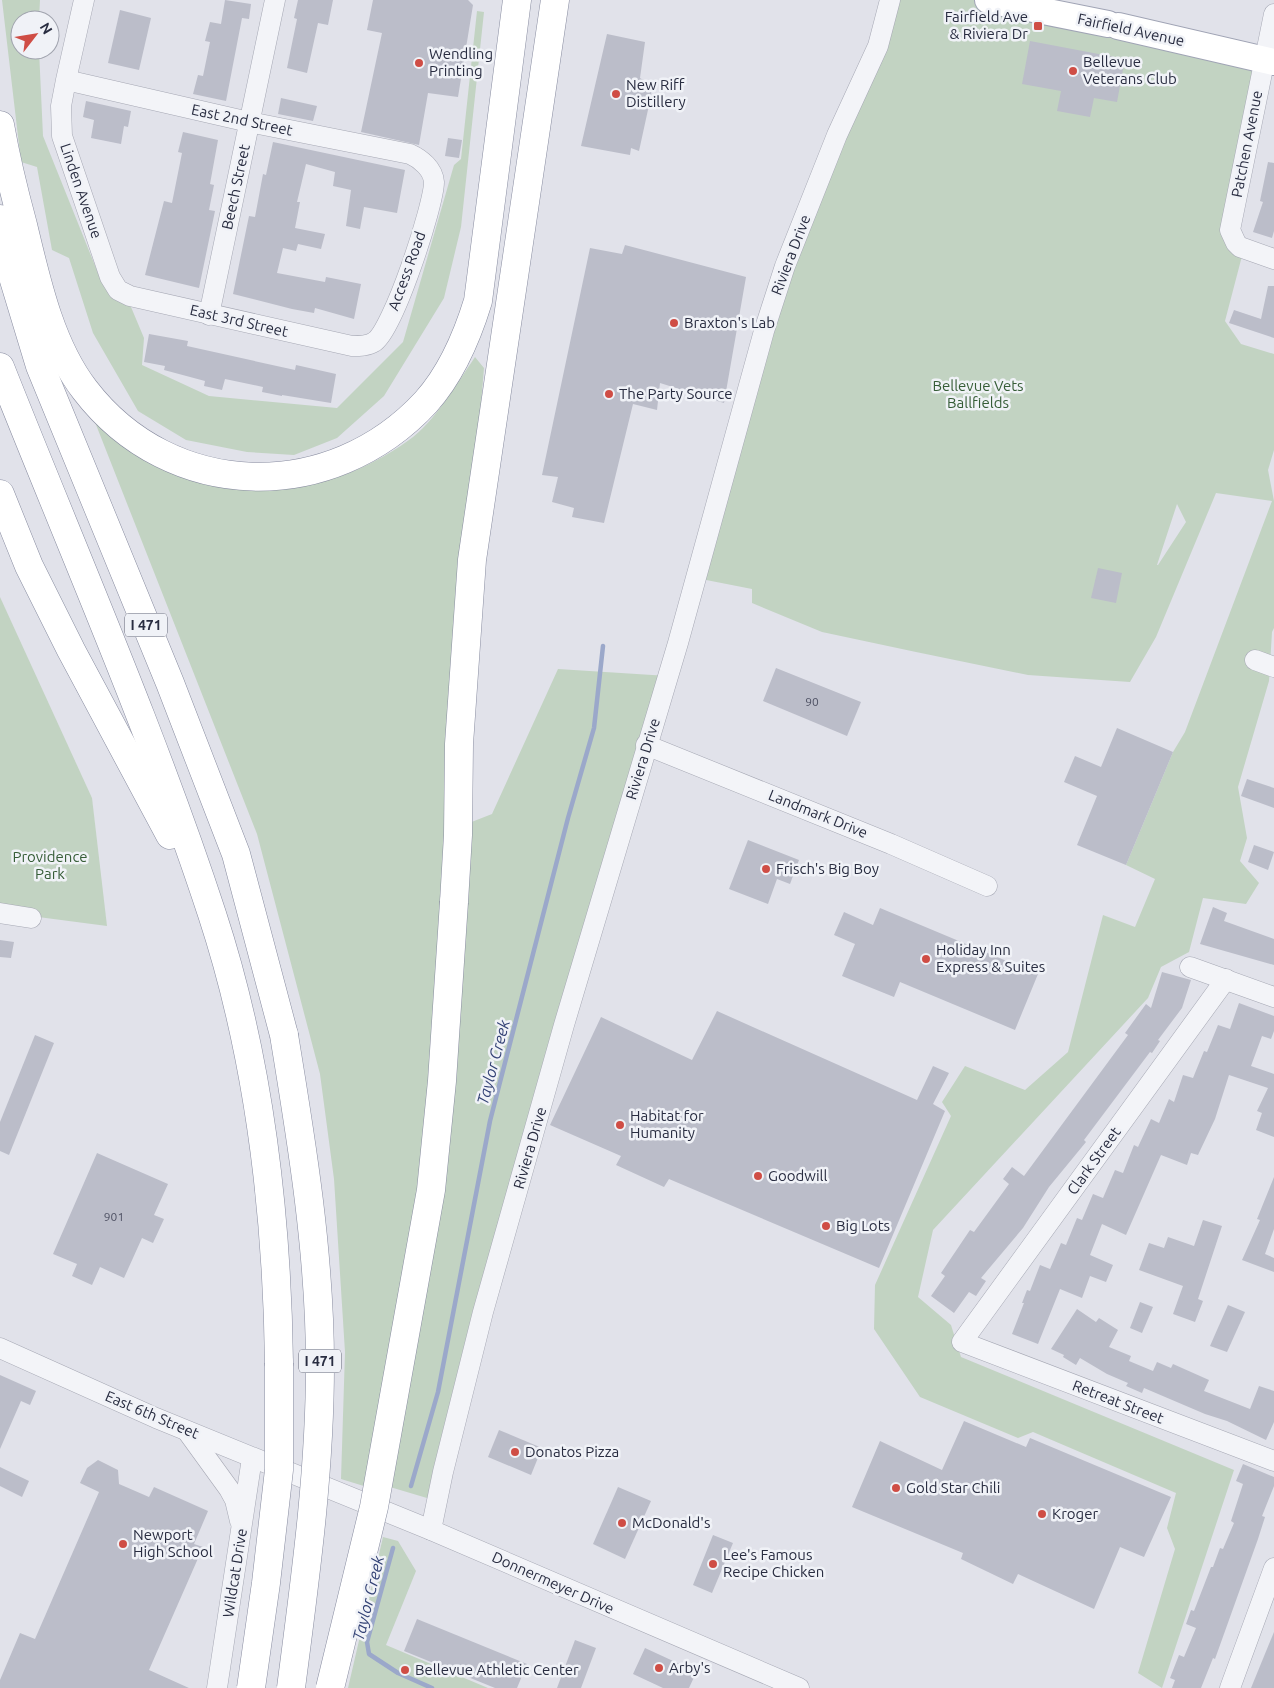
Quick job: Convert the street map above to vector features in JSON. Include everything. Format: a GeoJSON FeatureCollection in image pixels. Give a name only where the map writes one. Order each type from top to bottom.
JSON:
{"type":"FeatureCollection","features":[{"type":"Feature","properties":{"kind":"highway"},"geometry":{"type":"LineString","coordinates":[[0,125],[4,152],[38,289],[66,359],[84,388],[105,414],[122,430],[150,448],[211,473],[283,476],[304,473],[324,467],[377,443],[409,419],[442,380],[469,330],[478,301],[517,0]]}},
{"type":"Feature","properties":{"kind":"highway"},"geometry":{"type":"LineString","coordinates":[[330,1688],[374,1507],[430,1190],[442,1081],[454,902],[458,835],[459,744],[472,560],[556,0]]}},
{"type":"Feature","properties":{"kind":"highway","name":"I 471"},"geometry":{"type":"LineString","coordinates":[[0,218],[10,267],[40,366],[170,683],[236,854],[284,1035],[310,1210],[320,1365],[316,1481],[291,1688]]}},
{"type":"Feature","properties":{"kind":"highway","name":"I 471"},"geometry":{"type":"LineString","coordinates":[[0,368],[154,750],[213,915],[246,1047],[259,1112],[279,1309],[279,1470],[266,1583],[251,1688]]}},
{"type":"Feature","properties":{"kind":"highway"},"geometry":{"type":"LineString","coordinates":[[0,494],[29,566],[71,650],[213,915]]}},
{"type":"Feature","properties":{"kind":"main road","name":"Fairfield Avenue"},"geometry":{"type":"LineString","coordinates":[[988,0],[1113,25],[1269,61]]}},
{"type":"Feature","properties":{"kind":"street","name":"Linden Avenue"},"geometry":{"type":"LineString","coordinates":[[84,0],[61,106],[62,136],[110,277],[118,290]]}},
{"type":"Feature","properties":{"kind":"street","name":"Beech Street"},"geometry":{"type":"LineString","coordinates":[[209,315],[275,0]]}},
{"type":"Feature","properties":{"kind":"street","name":"Riviera Drive"},"geometry":{"type":"LineString","coordinates":[[431,1530],[443,1472],[488,1294],[646,745],[678,643],[716,499],[778,287],[837,136],[878,46],[890,0]]}},
{"type":"Feature","properties":{"kind":"street","name":"Patchen Avenue"},"geometry":{"type":"LineString","coordinates":[[1274,14],[1269,61],[1230,230],[1236,244],[1240,247],[1274,259]]}},
{"type":"Feature","properties":{"kind":"street","name":"East 2nd Street"},"geometry":{"type":"LineString","coordinates":[[66,80],[249,122],[410,154],[419,158]]}},
{"type":"Feature","properties":{"kind":"street","name":"Access Road"},"geometry":{"type":"LineString","coordinates":[[362,346],[375,342],[386,330],[418,249],[434,182],[430,170],[419,158]]}},
{"type":"Feature","properties":{"kind":"street","name":"East 3rd Street"},"geometry":{"type":"LineString","coordinates":[[118,290],[130,296],[209,315],[344,345],[362,346]]}},
{"type":"Feature","properties":{"kind":"street","name":"Landmark Drive"},"geometry":{"type":"LineString","coordinates":[[646,745],[891,844],[987,886]]}},
{"type":"Feature","properties":{"kind":"street"},"geometry":{"type":"LineString","coordinates":[[0,913],[31,918]]}},
{"type":"Feature","properties":{"kind":"street"},"geometry":{"type":"LineString","coordinates":[[1190,967],[1274,997]]}},
{"type":"Feature","properties":{"kind":"street","name":"Clark Street"},"geometry":{"type":"LineString","coordinates":[[962,1342],[1226,979]]}},
{"type":"Feature","properties":{"kind":"street","name":"Retreat Street"},"geometry":{"type":"LineString","coordinates":[[962,1342],[1274,1461]]}},
{"type":"Feature","properties":{"kind":"street","name":"East 6th Street"},"geometry":{"type":"LineString","coordinates":[[0,1348],[187,1431],[306,1480]]}},
{"type":"Feature","properties":{"kind":"street"},"geometry":{"type":"LineString","coordinates":[[187,1431],[229,1489],[235,1500],[242,1528]]}},
{"type":"Feature","properties":{"kind":"street","name":"Wildcat Drive"},"geometry":{"type":"LineString","coordinates":[[217,1688],[252,1458]]}},
{"type":"Feature","properties":{"kind":"street","name":"Donnermeyer Drive"},"geometry":{"type":"LineString","coordinates":[[306,1480],[431,1530],[799,1688]]}},
{"type":"Feature","properties":{"kind":"street"},"geometry":{"type":"LineString","coordinates":[[1230,1688],[1274,1568]]}},
{"type":"Feature","properties":{"kind":"green space"},"geometry":{"type":"Polygon","coordinates":[[[2,0],[40,0],[40,10],[10,10],[10,60],[39,60],[43,136],[100,278],[131,307],[144,338],[142,365],[209,396],[337,408],[403,342],[454,165],[461,159],[477,11],[484,12],[461,227],[444,298],[384,396],[337,438],[294,455],[247,452],[186,440],[138,411],[93,333],[69,258],[52,250],[37,167],[21,162],[2,0]]]}},
{"type":"Feature","properties":{"kind":"green space","name":"Bellevue Vets Ballfields"},"geometry":{"type":"Polygon","coordinates":[[[890,0],[988,0],[1264,60],[1230,230],[1242,256],[1225,321],[1241,344],[1274,354],[1274,450],[1268,470],[1274,501],[1274,628],[1272,632],[1269,681],[1238,787],[1247,838],[1240,861],[1259,883],[1246,904],[1203,898],[1189,952],[1161,967],[1148,998],[933,1230],[918,1297],[951,1325],[961,1357],[1234,1470],[1162,1688],[1138,1673],[1175,1549],[1167,1528],[1176,1493],[1033,1432],[1018,1438],[920,1397],[874,1329],[875,1285],[951,1116],[942,1102],[965,1066],[1025,1090],[1068,1052],[1103,915],[1135,927],[1155,879],[1126,865],[1173,752],[1185,732],[1272,501],[1216,493],[1156,637],[1130,682],[1028,675],[822,632],[752,603],[752,589],[696,578],[764,331],[890,0]],[[1177,504],[1157,565],[1158,565],[1186,522],[1177,504]]]}},
{"type":"Feature","properties":{"kind":"green space"},"geometry":{"type":"Polygon","coordinates":[[[475,357],[484,368],[446,832],[492,814],[558,669],[668,676],[437,1501],[390,1487],[367,1487],[341,1479],[345,1352],[334,1179],[320,1074],[257,834],[91,412],[133,451],[172,472],[206,483],[241,489],[276,489],[310,485],[344,475],[377,460],[409,440],[436,413],[475,357]]]}},
{"type":"Feature","properties":{"kind":"green space","name":"Providence Park"},"geometry":{"type":"Polygon","coordinates":[[[0,597],[92,798],[107,926],[0,912],[0,597]]]}},
{"type":"Feature","properties":{"kind":"green space"},"geometry":{"type":"Polygon","coordinates":[[[383,1537],[398,1541],[416,1571],[386,1645],[488,1688],[348,1688],[383,1537]]]}},
{"type":"Feature","properties":{"kind":"building"},"geometry":{"type":"Polygon","coordinates":[[[225,0],[251,4],[249,19],[242,18],[226,101],[193,94],[198,75],[203,76],[210,42],[205,41],[210,22],[221,24],[225,0]]]}},
{"type":"Feature","properties":{"kind":"building"},"geometry":{"type":"Polygon","coordinates":[[[298,0],[333,0],[328,25],[318,23],[307,73],[287,68],[297,19],[294,18],[298,0]]]}},
{"type":"Feature","properties":{"kind":"building","name":"Wendling Printing"},"geometry":{"type":"Polygon","coordinates":[[[373,0],[468,0],[473,5],[458,97],[428,93],[419,145],[361,132],[382,33],[367,30],[373,0]]]}},
{"type":"Feature","properties":{"kind":"building"},"geometry":{"type":"Polygon","coordinates":[[[120,10],[151,18],[139,70],[108,63],[120,10]]]}},
{"type":"Feature","properties":{"kind":"building","name":"New Riff Distillery"},"geometry":{"type":"Polygon","coordinates":[[[607,34],[645,42],[640,78],[652,86],[651,96],[639,151],[631,148],[630,155],[581,146],[607,34]]]}},
{"type":"Feature","properties":{"kind":"building","name":"Bellevue Veterans Club"},"geometry":{"type":"Polygon","coordinates":[[[1030,41],[1125,59],[1117,102],[1094,98],[1090,117],[1057,111],[1061,91],[1022,84],[1030,41]]]}},
{"type":"Feature","properties":{"kind":"building"},"geometry":{"type":"Polygon","coordinates":[[[281,98],[317,106],[313,121],[278,114],[281,98]]]}},
{"type":"Feature","properties":{"kind":"building"},"geometry":{"type":"Polygon","coordinates":[[[86,101],[131,111],[128,127],[124,126],[121,144],[91,138],[94,120],[83,117],[86,101]]]}},
{"type":"Feature","properties":{"kind":"building"},"geometry":{"type":"Polygon","coordinates":[[[183,132],[218,140],[210,184],[214,185],[209,210],[215,211],[199,288],[145,275],[164,201],[172,203],[182,153],[178,152],[183,132]]]}},
{"type":"Feature","properties":{"kind":"building"},"geometry":{"type":"Polygon","coordinates":[[[448,138],[462,140],[459,158],[445,156],[448,138]]]}},
{"type":"Feature","properties":{"kind":"building"},"geometry":{"type":"Polygon","coordinates":[[[273,142],[405,170],[397,213],[364,207],[360,229],[346,226],[351,190],[333,186],[335,172],[306,164],[297,202],[300,202],[295,228],[325,234],[321,249],[298,244],[296,251],[283,248],[277,273],[325,282],[326,277],[361,284],[354,319],[315,308],[314,313],[233,294],[249,216],[255,217],[263,174],[266,175],[273,142]]]}},
{"type":"Feature","properties":{"kind":"building"},"geometry":{"type":"Polygon","coordinates":[[[1268,162],[1274,163],[1274,231],[1272,238],[1253,232],[1263,202],[1260,201],[1268,162]]]}},
{"type":"Feature","properties":{"kind":"building"},"geometry":{"type":"Polygon","coordinates":[[[625,245],[746,277],[724,403],[660,383],[657,410],[633,404],[604,523],[572,517],[574,508],[552,502],[558,477],[542,475],[590,248],[622,254],[625,245]]]}},
{"type":"Feature","properties":{"kind":"building"},"geometry":{"type":"Polygon","coordinates":[[[1268,286],[1274,286],[1274,338],[1229,323],[1234,310],[1261,319],[1268,286]]]}},
{"type":"Feature","properties":{"kind":"building"},"geometry":{"type":"Polygon","coordinates":[[[149,334],[188,341],[187,346],[295,370],[296,365],[336,374],[331,403],[262,392],[263,387],[225,379],[222,390],[204,386],[205,381],[164,370],[165,366],[144,362],[149,334]]]}},
{"type":"Feature","properties":{"kind":"building"},"geometry":{"type":"Polygon","coordinates":[[[1098,568],[1122,573],[1116,603],[1091,598],[1098,568]]]}},
{"type":"Feature","properties":{"kind":"building"},"geometry":{"type":"Polygon","coordinates":[[[776,668],[861,702],[847,736],[763,701],[776,668]]]}},
{"type":"Feature","properties":{"kind":"building"},"geometry":{"type":"Polygon","coordinates":[[[1117,728],[1173,752],[1126,865],[1077,845],[1097,796],[1064,782],[1075,756],[1101,767],[1117,728]]]}},
{"type":"Feature","properties":{"kind":"building"},"geometry":{"type":"Polygon","coordinates":[[[1247,779],[1274,788],[1274,808],[1241,796],[1247,779]]]}},
{"type":"Feature","properties":{"kind":"building","name":"Frisch's Big Boy"},"geometry":{"type":"Polygon","coordinates":[[[748,840],[799,860],[790,884],[777,879],[768,904],[729,889],[748,840]]]}},
{"type":"Feature","properties":{"kind":"building"},"geometry":{"type":"Polygon","coordinates":[[[1254,845],[1274,852],[1268,870],[1248,862],[1254,845]]]}},
{"type":"Feature","properties":{"kind":"building"},"geometry":{"type":"Polygon","coordinates":[[[1213,907],[1227,913],[1224,921],[1274,939],[1274,965],[1200,944],[1213,907]]]}},
{"type":"Feature","properties":{"kind":"building","name":"Holiday Inn Express & Suites"},"geometry":{"type":"Polygon","coordinates":[[[880,908],[1038,974],[1015,1030],[900,982],[894,997],[842,976],[855,944],[834,935],[844,912],[873,925],[880,908]]]}},
{"type":"Feature","properties":{"kind":"building"},"geometry":{"type":"Polygon","coordinates":[[[0,940],[14,942],[11,958],[0,957],[0,940]]]}},
{"type":"Feature","properties":{"kind":"building"},"geometry":{"type":"Polygon","coordinates":[[[1162,972],[1191,980],[1182,1008],[1158,1040],[1160,1041],[1152,1053],[1150,1052],[1084,1140],[1086,1142],[1049,1187],[1023,1228],[981,1278],[986,1281],[976,1296],[969,1292],[954,1313],[931,1296],[945,1276],[941,1273],[970,1230],[974,1232],[1009,1184],[1003,1179],[1012,1167],[1024,1176],[1128,1035],[1125,1033],[1146,1004],[1151,1008],[1162,972]]]}},
{"type":"Feature","properties":{"kind":"building"},"geometry":{"type":"Polygon","coordinates":[[[1239,1003],[1274,1016],[1274,1031],[1271,1039],[1262,1036],[1251,1066],[1274,1074],[1274,1137],[1256,1130],[1262,1113],[1257,1111],[1268,1088],[1229,1075],[1215,1119],[1198,1155],[1191,1153],[1187,1165],[1161,1155],[1126,1235],[1102,1224],[1090,1255],[1113,1265],[1106,1282],[1090,1276],[1082,1298],[1060,1289],[1038,1344],[1012,1334],[1027,1290],[1030,1291],[1040,1265],[1050,1269],[1061,1243],[1066,1245],[1077,1218],[1082,1220],[1093,1194],[1103,1198],[1115,1170],[1123,1173],[1134,1145],[1138,1147],[1151,1119],[1159,1123],[1169,1099],[1174,1102],[1183,1075],[1193,1078],[1204,1051],[1207,1052],[1218,1025],[1230,1029],[1239,1003]]]}},
{"type":"Feature","properties":{"kind":"building"},"geometry":{"type":"Polygon","coordinates":[[[717,1011],[917,1100],[933,1066],[949,1073],[933,1104],[945,1111],[879,1268],[669,1179],[664,1187],[616,1165],[621,1156],[550,1125],[601,1017],[692,1060],[717,1011]]]}},
{"type":"Feature","properties":{"kind":"building"},"geometry":{"type":"Polygon","coordinates":[[[35,1035],[54,1043],[9,1155],[0,1151],[0,1122],[35,1035]]]}},
{"type":"Feature","properties":{"kind":"building"},"geometry":{"type":"Polygon","coordinates":[[[97,1153],[168,1184],[154,1215],[164,1219],[153,1243],[142,1238],[124,1278],[100,1267],[92,1285],[72,1276],[77,1264],[53,1254],[97,1153]]]}},
{"type":"Feature","properties":{"kind":"building"},"geometry":{"type":"Polygon","coordinates":[[[1274,1177],[1274,1229],[1265,1254],[1274,1258],[1274,1272],[1242,1260],[1260,1220],[1257,1219],[1274,1177]]]}},
{"type":"Feature","properties":{"kind":"building"},"geometry":{"type":"Polygon","coordinates":[[[1203,1220],[1222,1226],[1198,1299],[1203,1301],[1195,1322],[1173,1314],[1183,1286],[1139,1270],[1149,1243],[1164,1248],[1168,1237],[1194,1246],[1203,1220]]]}},
{"type":"Feature","properties":{"kind":"building"},"geometry":{"type":"Polygon","coordinates":[[[1140,1302],[1153,1307],[1142,1333],[1130,1328],[1140,1302]]]}},
{"type":"Feature","properties":{"kind":"building"},"geometry":{"type":"Polygon","coordinates":[[[1228,1305],[1245,1312],[1227,1352],[1210,1346],[1228,1305]]]}},
{"type":"Feature","properties":{"kind":"building"},"geometry":{"type":"Polygon","coordinates":[[[1077,1309],[1096,1322],[1099,1318],[1118,1330],[1109,1347],[1131,1356],[1129,1361],[1153,1371],[1157,1362],[1171,1368],[1173,1364],[1209,1380],[1204,1391],[1250,1409],[1259,1386],[1274,1391],[1274,1422],[1266,1440],[1227,1421],[1205,1414],[1144,1388],[1142,1393],[1126,1386],[1128,1383],[1107,1374],[1080,1358],[1076,1365],[1063,1357],[1064,1355],[1051,1349],[1077,1309]]]}},
{"type":"Feature","properties":{"kind":"building"},"geometry":{"type":"Polygon","coordinates":[[[0,1375],[36,1391],[30,1405],[21,1401],[0,1449],[0,1375]]]}},
{"type":"Feature","properties":{"kind":"building","name":"Kroger"},"geometry":{"type":"Polygon","coordinates":[[[964,1421],[1026,1447],[1030,1438],[1171,1497],[1144,1557],[1120,1547],[1094,1609],[1018,1574],[1013,1584],[961,1559],[963,1553],[852,1507],[880,1441],[942,1470],[964,1421]]]}},
{"type":"Feature","properties":{"kind":"building","name":"Donatos Pizza"},"geometry":{"type":"Polygon","coordinates":[[[499,1430],[542,1448],[531,1475],[488,1457],[499,1430]]]}},
{"type":"Feature","properties":{"kind":"building","name":"Newport High School"},"geometry":{"type":"Polygon","coordinates":[[[98,1460],[118,1470],[119,1484],[149,1497],[154,1487],[208,1511],[194,1544],[203,1547],[149,1670],[189,1688],[0,1688],[0,1680],[20,1633],[35,1639],[99,1492],[80,1483],[87,1468],[98,1460]]]}},
{"type":"Feature","properties":{"kind":"building"},"geometry":{"type":"Polygon","coordinates":[[[1243,1464],[1274,1477],[1274,1486],[1262,1516],[1265,1517],[1215,1659],[1213,1658],[1201,1688],[1172,1688],[1175,1680],[1170,1678],[1179,1655],[1184,1657],[1196,1628],[1186,1624],[1191,1610],[1194,1611],[1211,1567],[1213,1567],[1220,1548],[1223,1549],[1234,1523],[1231,1521],[1243,1484],[1236,1481],[1243,1464]]]}},
{"type":"Feature","properties":{"kind":"building"},"geometry":{"type":"Polygon","coordinates":[[[0,1467],[29,1481],[22,1497],[0,1486],[0,1467]]]}},
{"type":"Feature","properties":{"kind":"building","name":"McDonald's"},"geometry":{"type":"Polygon","coordinates":[[[618,1487],[651,1501],[625,1559],[593,1544],[618,1487]]]}},
{"type":"Feature","properties":{"kind":"building","name":"Lee's Famous Recipe Chicken"},"geometry":{"type":"Polygon","coordinates":[[[713,1535],[733,1543],[712,1593],[693,1585],[713,1535]]]}},
{"type":"Feature","properties":{"kind":"building"},"geometry":{"type":"Polygon","coordinates":[[[417,1619],[527,1664],[517,1688],[495,1688],[404,1651],[417,1619]]]}},
{"type":"Feature","properties":{"kind":"building"},"geometry":{"type":"Polygon","coordinates":[[[1274,1632],[1274,1688],[1251,1688],[1274,1632]]]}},
{"type":"Feature","properties":{"kind":"building"},"geometry":{"type":"Polygon","coordinates":[[[575,1640],[596,1648],[581,1688],[557,1688],[575,1640]]]}},
{"type":"Feature","properties":{"kind":"building","name":"Arby's"},"geometry":{"type":"Polygon","coordinates":[[[645,1648],[684,1666],[682,1669],[695,1675],[689,1688],[663,1688],[633,1674],[645,1648]]]}},
{"type":"Feature","properties":{"kind":"waterway","name":"Taylor Creek"},"geometry":{"type":"LineString","coordinates":[[411,1486],[438,1392],[490,1121],[568,818],[594,728],[603,646]]}},
{"type":"Feature","properties":{"kind":"waterway","name":"Taylor Creek"},"geometry":{"type":"LineString","coordinates":[[393,1548],[367,1642],[369,1654],[398,1673],[432,1688]]}},
{"type":"Feature","properties":{"kind":"place","name":"Fairfield Ave & Riviera Dr"},"geometry":{"type":"Point","coordinates":[1038,26]}},
{"type":"Feature","properties":{"kind":"place","name":"Wendling Printing"},"geometry":{"type":"Point","coordinates":[419,63]}},
{"type":"Feature","properties":{"kind":"place","name":"Bellevue Veterans Club"},"geometry":{"type":"Point","coordinates":[1073,71]}},
{"type":"Feature","properties":{"kind":"place","name":"New Riff Distillery"},"geometry":{"type":"Point","coordinates":[616,94]}},
{"type":"Feature","properties":{"kind":"place","name":"Braxton's Lab"},"geometry":{"type":"Point","coordinates":[674,323]}},
{"type":"Feature","properties":{"kind":"place","name":"The Party Source"},"geometry":{"type":"Point","coordinates":[609,394]}},
{"type":"Feature","properties":{"kind":"place","name":"Frisch's Big Boy"},"geometry":{"type":"Point","coordinates":[766,869]}},
{"type":"Feature","properties":{"kind":"place","name":"Holiday Inn Express & Suites"},"geometry":{"type":"Point","coordinates":[926,959]}},
{"type":"Feature","properties":{"kind":"place","name":"Habitat for Humanity"},"geometry":{"type":"Point","coordinates":[620,1125]}},
{"type":"Feature","properties":{"kind":"place","name":"Goodwill"},"geometry":{"type":"Point","coordinates":[758,1176]}},
{"type":"Feature","properties":{"kind":"place","name":"Big Lots"},"geometry":{"type":"Point","coordinates":[826,1226]}},
{"type":"Feature","properties":{"kind":"place","name":"Donatos Pizza"},"geometry":{"type":"Point","coordinates":[515,1452]}},
{"type":"Feature","properties":{"kind":"place","name":"Gold Star Chili"},"geometry":{"type":"Point","coordinates":[896,1488]}},
{"type":"Feature","properties":{"kind":"place","name":"Kroger"},"geometry":{"type":"Point","coordinates":[1042,1514]}},
{"type":"Feature","properties":{"kind":"place","name":"McDonald's"},"geometry":{"type":"Point","coordinates":[622,1523]}},
{"type":"Feature","properties":{"kind":"place","name":"Newport High School"},"geometry":{"type":"Point","coordinates":[123,1544]}},
{"type":"Feature","properties":{"kind":"place","name":"Lee's Famous Recipe Chicken"},"geometry":{"type":"Point","coordinates":[713,1564]}},
{"type":"Feature","properties":{"kind":"place","name":"Arby's"},"geometry":{"type":"Point","coordinates":[659,1668]}},
{"type":"Feature","properties":{"kind":"place","name":"Bellevue Athletic Center"},"geometry":{"type":"Point","coordinates":[405,1670]}}]}
